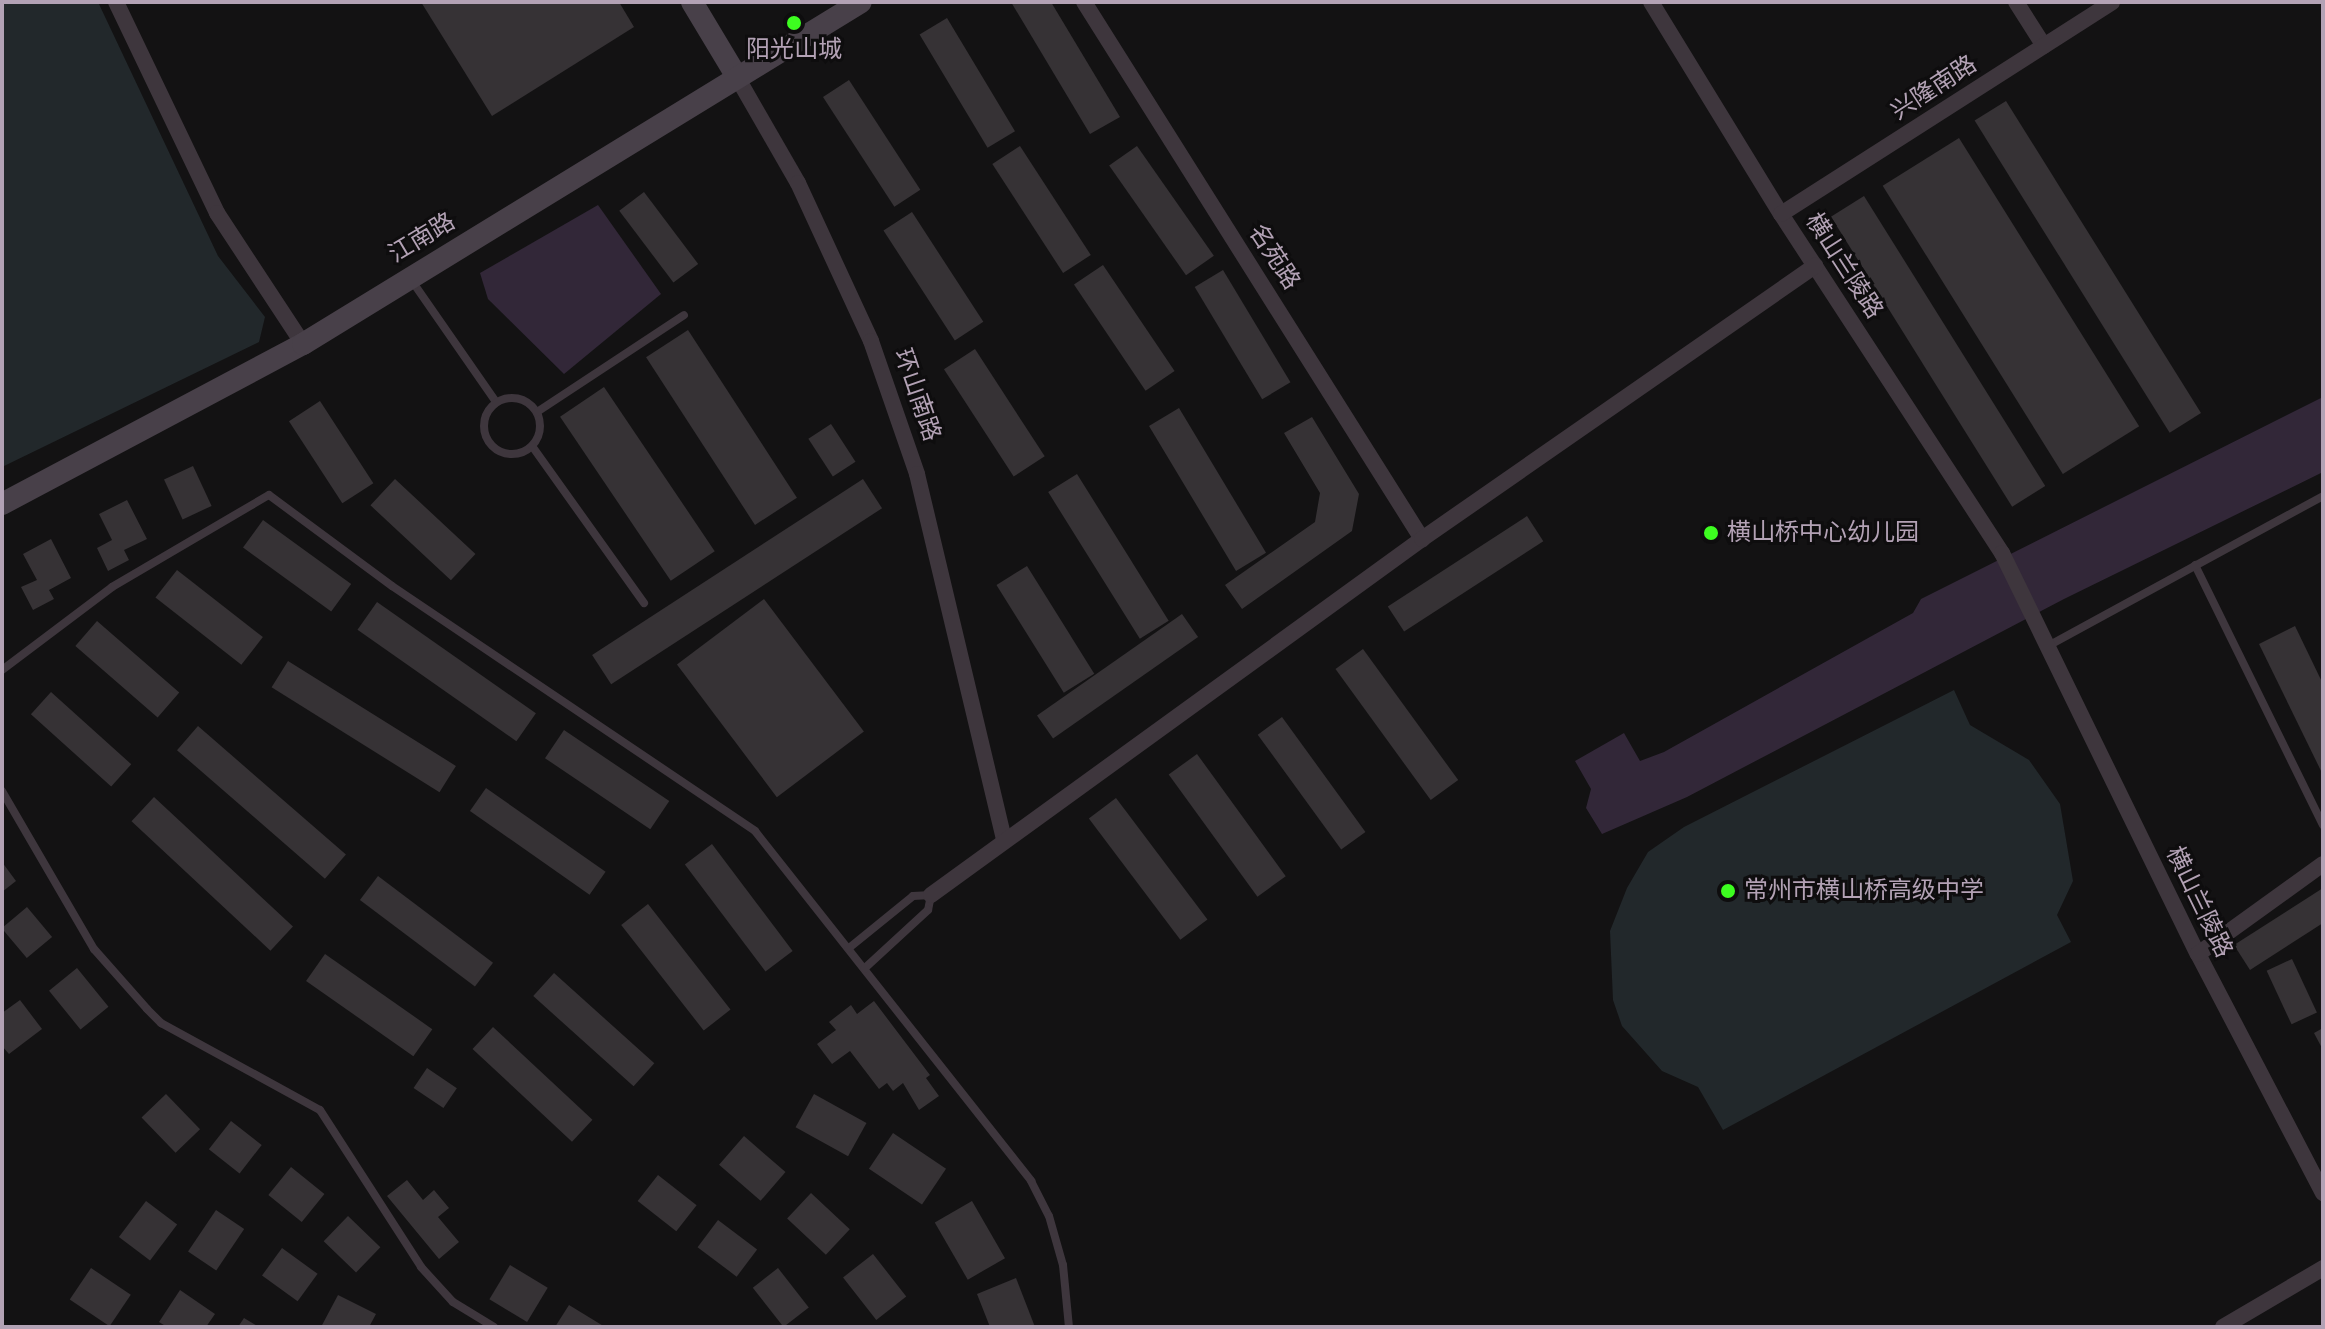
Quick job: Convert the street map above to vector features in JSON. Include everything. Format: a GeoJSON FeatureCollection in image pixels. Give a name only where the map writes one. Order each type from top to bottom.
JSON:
{"type":"FeatureCollection","features":[{"type":"Feature","properties":{"kind":"main road","name":"环山南路"},"geometry":{"type":"LineString","coordinates":[[692,2],[737,77]]}},
{"type":"Feature","properties":{"kind":"main road","name":"江南路"},"geometry":{"type":"LineString","coordinates":[[2,504],[303,344],[861,2]]}},
{"type":"Feature","properties":{"kind":"street"},"geometry":{"type":"LineString","coordinates":[[116,2],[217,213],[303,344]]}},
{"type":"Feature","properties":{"kind":"street","name":"名苑路"},"geometry":{"type":"LineString","coordinates":[[1084,2],[1422,539]]}},
{"type":"Feature","properties":{"kind":"street","name":"横山兰陵路"},"geometry":{"type":"LineString","coordinates":[[1651,2],[1781,214],[2002,553],[2198,954],[2323,1193]]}},
{"type":"Feature","properties":{"kind":"street"},"geometry":{"type":"LineString","coordinates":[[2016,2],[2044,46]]}},
{"type":"Feature","properties":{"kind":"street","name":"兴隆南路"},"geometry":{"type":"LineString","coordinates":[[1781,214],[2112,2]]}},
{"type":"Feature","properties":{"kind":"street","name":"环山南路"},"geometry":{"type":"LineString","coordinates":[[737,77],[798,183],[881,371],[917,474],[1004,839]]}},
{"type":"Feature","properties":{"kind":"street"},"geometry":{"type":"LineString","coordinates":[[931,895],[1004,839],[1422,539],[1815,266]]}},
{"type":"Feature","properties":{"kind":"street"},"geometry":{"type":"LineString","coordinates":[[2198,954],[2323,864]]}},
{"type":"Feature","properties":{"kind":"street"},"geometry":{"type":"LineString","coordinates":[[2223,1327],[2323,1268]]}},
{"type":"Feature","properties":{"kind":"lane"},"geometry":{"type":"LineString","coordinates":[[408,277],[496,402]]}},
{"type":"Feature","properties":{"kind":"lane"},"geometry":{"type":"LineString","coordinates":[[537,412],[684,315]]}},
{"type":"Feature","properties":{"kind":"lane"},"geometry":{"type":"LineString","coordinates":[[514,397],[537,412],[540,430],[532,446],[513,454],[494,448],[484,430],[496,402],[514,397]]}},
{"type":"Feature","properties":{"kind":"lane"},"geometry":{"type":"LineString","coordinates":[[532,446],[644,603]]}},
{"type":"Feature","properties":{"kind":"lane"},"geometry":{"type":"LineString","coordinates":[[2,670],[112,587],[269,495],[392,586],[755,831],[1031,1181],[1049,1216],[1063,1265],[1069,1327]]}},
{"type":"Feature","properties":{"kind":"lane"},"geometry":{"type":"LineString","coordinates":[[2048,646],[2323,496]]}},
{"type":"Feature","properties":{"kind":"lane"},"geometry":{"type":"LineString","coordinates":[[2195,565],[2323,825]]}},
{"type":"Feature","properties":{"kind":"lane"},"geometry":{"type":"LineString","coordinates":[[2,791],[94,949],[147,1009],[161,1023],[320,1110],[421,1267],[453,1302],[494,1327]]}},
{"type":"Feature","properties":{"kind":"lane"},"geometry":{"type":"LineString","coordinates":[[849,948],[913,896],[931,895],[928,910],[865,968]]}},
{"type":"Feature","properties":{"kind":"shaded area"},"geometry":{"type":"Polygon","coordinates":[[[2,2],[98,2],[218,256],[265,317],[259,342],[2,467],[2,2]]]}},
{"type":"Feature","properties":{"kind":"shaded area"},"geometry":{"type":"Polygon","coordinates":[[[598,205],[661,294],[564,374],[488,299],[480,273],[598,205]]]}},
{"type":"Feature","properties":{"kind":"shaded area"},"geometry":{"type":"Polygon","coordinates":[[[2323,397],[2323,472],[2064,599],[1687,797],[1602,834],[1586,808],[1591,789],[1575,761],[1624,733],[1640,761],[1664,752],[1913,613],[1921,599],[2323,397]]]}},
{"type":"Feature","properties":{"kind":"shaded area"},"geometry":{"type":"Polygon","coordinates":[[[1954,690],[1970,725],[2029,760],[2060,804],[2073,881],[2057,915],[2071,942],[1723,1130],[1698,1087],[1662,1071],[1622,1026],[1613,1000],[1610,931],[1627,888],[1648,852],[1684,827],[1954,690]]]}},
{"type":"Feature","properties":{"kind":"building"},"geometry":{"type":"Polygon","coordinates":[[[421,2],[619,2],[634,27],[492,116],[421,2]]]}},
{"type":"Feature","properties":{"kind":"building"},"geometry":{"type":"Polygon","coordinates":[[[1011,2],[1051,2],[1120,117],[1090,134],[1011,2]]]}},
{"type":"Feature","properties":{"kind":"building"},"geometry":{"type":"Polygon","coordinates":[[[947,18],[1015,131],[988,148],[920,34],[947,18]]]}},
{"type":"Feature","properties":{"kind":"building"},"geometry":{"type":"Polygon","coordinates":[[[849,80],[920,190],[894,207],[823,97],[849,80]]]}},
{"type":"Feature","properties":{"kind":"building"},"geometry":{"type":"Polygon","coordinates":[[[2006,101],[2201,413],[2170,433],[1975,121],[2006,101]]]}},
{"type":"Feature","properties":{"kind":"building"},"geometry":{"type":"Polygon","coordinates":[[[1959,138],[2139,426],[2063,474],[1883,186],[1959,138]]]}},
{"type":"Feature","properties":{"kind":"building"},"geometry":{"type":"Polygon","coordinates":[[[1020,146],[1091,255],[1063,273],[992,164],[1020,146]]]}},
{"type":"Feature","properties":{"kind":"building"},"geometry":{"type":"Polygon","coordinates":[[[1137,146],[1214,256],[1186,275],[1109,166],[1137,146]]]}},
{"type":"Feature","properties":{"kind":"building"},"geometry":{"type":"Polygon","coordinates":[[[644,192],[698,264],[673,283],[619,211],[644,192]]]}},
{"type":"Feature","properties":{"kind":"building"},"geometry":{"type":"Polygon","coordinates":[[[1864,196],[2045,486],[2012,507],[1831,217],[1864,196]]]}},
{"type":"Feature","properties":{"kind":"building"},"geometry":{"type":"Polygon","coordinates":[[[912,212],[983,322],[955,340],[883,231],[912,212]]]}},
{"type":"Feature","properties":{"kind":"building"},"geometry":{"type":"Polygon","coordinates":[[[1103,265],[1175,371],[1146,391],[1074,285],[1103,265]]]}},
{"type":"Feature","properties":{"kind":"building"},"geometry":{"type":"Polygon","coordinates":[[[1223,270],[1290,382],[1262,399],[1195,287],[1223,270]]]}},
{"type":"Feature","properties":{"kind":"building"},"geometry":{"type":"Polygon","coordinates":[[[688,330],[797,498],[755,525],[646,357],[688,330]]]}},
{"type":"Feature","properties":{"kind":"building"},"geometry":{"type":"Polygon","coordinates":[[[975,349],[1045,456],[1014,477],[944,369],[975,349]]]}},
{"type":"Feature","properties":{"kind":"building"},"geometry":{"type":"Polygon","coordinates":[[[604,387],[715,551],[671,581],[560,417],[604,387]]]}},
{"type":"Feature","properties":{"kind":"building"},"geometry":{"type":"Polygon","coordinates":[[[320,401],[373,483],[342,503],[289,421],[320,401]]]}},
{"type":"Feature","properties":{"kind":"building"},"geometry":{"type":"Polygon","coordinates":[[[1179,408],[1266,553],[1236,571],[1149,426],[1179,408]]]}},
{"type":"Feature","properties":{"kind":"building"},"geometry":{"type":"Polygon","coordinates":[[[1312,417],[1359,494],[1352,531],[1242,609],[1225,585],[1315,522],[1320,493],[1284,433],[1312,417]]]}},
{"type":"Feature","properties":{"kind":"building"},"geometry":{"type":"Polygon","coordinates":[[[831,424],[856,462],[833,476],[808,439],[831,424]]]}},
{"type":"Feature","properties":{"kind":"building"},"geometry":{"type":"Polygon","coordinates":[[[193,466],[212,506],[183,519],[164,480],[193,466]]]}},
{"type":"Feature","properties":{"kind":"building"},"geometry":{"type":"Polygon","coordinates":[[[1077,474],[1169,621],[1140,639],[1048,492],[1077,474]]]}},
{"type":"Feature","properties":{"kind":"building"},"geometry":{"type":"Polygon","coordinates":[[[395,479],[475,554],[451,580],[370,505],[395,479]]]}},
{"type":"Feature","properties":{"kind":"building"},"geometry":{"type":"Polygon","coordinates":[[[863,479],[882,508],[611,684],[592,655],[863,479]]]}},
{"type":"Feature","properties":{"kind":"building"},"geometry":{"type":"Polygon","coordinates":[[[127,500],[147,539],[124,550],[129,560],[108,571],[97,548],[112,540],[99,514],[127,500]]]}},
{"type":"Feature","properties":{"kind":"building"},"geometry":{"type":"Polygon","coordinates":[[[1527,516],[1543,541],[1404,632],[1388,606],[1527,516]]]}},
{"type":"Feature","properties":{"kind":"building"},"geometry":{"type":"Polygon","coordinates":[[[263,520],[351,584],[331,612],[243,548],[263,520]]]}},
{"type":"Feature","properties":{"kind":"building"},"geometry":{"type":"Polygon","coordinates":[[[51,539],[71,578],[49,590],[54,599],[33,610],[21,587],[37,580],[23,554],[51,539]]]}},
{"type":"Feature","properties":{"kind":"building"},"geometry":{"type":"Polygon","coordinates":[[[1027,566],[1094,674],[1064,693],[996,585],[1027,566]]]}},
{"type":"Feature","properties":{"kind":"building"},"geometry":{"type":"Polygon","coordinates":[[[177,570],[263,637],[241,665],[155,598],[177,570]]]}},
{"type":"Feature","properties":{"kind":"building"},"geometry":{"type":"Polygon","coordinates":[[[764,599],[864,732],[777,797],[677,665],[764,599]]]}},
{"type":"Feature","properties":{"kind":"building"},"geometry":{"type":"Polygon","coordinates":[[[377,602],[536,713],[516,741],[357,630],[377,602]]]}},
{"type":"Feature","properties":{"kind":"building"},"geometry":{"type":"Polygon","coordinates":[[[1182,614],[1198,637],[1053,738],[1037,716],[1182,614]]]}},
{"type":"Feature","properties":{"kind":"building"},"geometry":{"type":"Polygon","coordinates":[[[97,621],[179,693],[158,717],[75,646],[97,621]]]}},
{"type":"Feature","properties":{"kind":"building"},"geometry":{"type":"Polygon","coordinates":[[[2295,626],[2323,684],[2323,775],[2259,644],[2295,626]]]}},
{"type":"Feature","properties":{"kind":"building"},"geometry":{"type":"Polygon","coordinates":[[[1363,649],[1458,780],[1431,800],[1335,669],[1363,649]]]}},
{"type":"Feature","properties":{"kind":"building"},"geometry":{"type":"Polygon","coordinates":[[[288,661],[456,766],[439,792],[272,687],[288,661]]]}},
{"type":"Feature","properties":{"kind":"building"},"geometry":{"type":"Polygon","coordinates":[[[51,692],[131,764],[111,787],[31,714],[51,692]]]}},
{"type":"Feature","properties":{"kind":"building"},"geometry":{"type":"Polygon","coordinates":[[[1282,717],[1365,832],[1341,850],[1258,735],[1282,717]]]}},
{"type":"Feature","properties":{"kind":"building"},"geometry":{"type":"Polygon","coordinates":[[[198,726],[346,855],[325,879],[177,750],[198,726]]]}},
{"type":"Feature","properties":{"kind":"building"},"geometry":{"type":"Polygon","coordinates":[[[564,730],[669,801],[650,829],[545,758],[564,730]]]}},
{"type":"Feature","properties":{"kind":"building"},"geometry":{"type":"Polygon","coordinates":[[[1197,754],[1286,876],[1257,897],[1169,775],[1197,754]]]}},
{"type":"Feature","properties":{"kind":"building"},"geometry":{"type":"Polygon","coordinates":[[[486,788],[606,872],[590,895],[470,811],[486,788]]]}},
{"type":"Feature","properties":{"kind":"building"},"geometry":{"type":"Polygon","coordinates":[[[154,797],[293,927],[270,951],[131,821],[154,797]]]}},
{"type":"Feature","properties":{"kind":"building"},"geometry":{"type":"Polygon","coordinates":[[[1116,798],[1207,919],[1180,940],[1089,818],[1116,798]]]}},
{"type":"Feature","properties":{"kind":"building"},"geometry":{"type":"Polygon","coordinates":[[[712,844],[793,951],[765,971],[685,864],[712,844]]]}},
{"type":"Feature","properties":{"kind":"building"},"geometry":{"type":"Polygon","coordinates":[[[2,862],[16,881],[2,892],[2,862]]]}},
{"type":"Feature","properties":{"kind":"building"},"geometry":{"type":"Polygon","coordinates":[[[378,876],[493,963],[475,987],[360,900],[378,876]]]}},
{"type":"Feature","properties":{"kind":"building"},"geometry":{"type":"Polygon","coordinates":[[[2323,888],[2323,923],[2250,970],[2234,945],[2323,888]]]}},
{"type":"Feature","properties":{"kind":"building"},"geometry":{"type":"Polygon","coordinates":[[[648,904],[730,1010],[704,1031],[621,925],[648,904]]]}},
{"type":"Feature","properties":{"kind":"building"},"geometry":{"type":"Polygon","coordinates":[[[27,907],[52,937],[27,958],[2,928],[27,907]]]}},
{"type":"Feature","properties":{"kind":"building"},"geometry":{"type":"Polygon","coordinates":[[[325,954],[432,1029],[413,1056],[306,981],[325,954]]]}},
{"type":"Feature","properties":{"kind":"building"},"geometry":{"type":"Polygon","coordinates":[[[2292,959],[2317,1012],[2292,1024],[2267,971],[2292,959]]]}},
{"type":"Feature","properties":{"kind":"building"},"geometry":{"type":"Polygon","coordinates":[[[77,968],[108,1007],[80,1030],[49,991],[77,968]]]}},
{"type":"Feature","properties":{"kind":"building"},"geometry":{"type":"Polygon","coordinates":[[[554,973],[654,1063],[634,1086],[533,996],[554,973]]]}},
{"type":"Feature","properties":{"kind":"building"},"geometry":{"type":"Polygon","coordinates":[[[20,1000],[42,1029],[9,1054],[2,1046],[2,1013],[20,1000]]]}},
{"type":"Feature","properties":{"kind":"building"},"geometry":{"type":"Polygon","coordinates":[[[874,1001],[930,1075],[926,1078],[939,1096],[919,1110],[903,1083],[893,1091],[887,1083],[879,1089],[850,1051],[832,1064],[817,1044],[836,1030],[829,1022],[851,1005],[857,1014],[874,1001]]]}},
{"type":"Feature","properties":{"kind":"building"},"geometry":{"type":"Polygon","coordinates":[[[493,1027],[592,1120],[572,1142],[473,1049],[493,1027]]]}},
{"type":"Feature","properties":{"kind":"building"},"geometry":{"type":"Polygon","coordinates":[[[2323,1028],[2323,1050],[2314,1033],[2323,1028]]]}},
{"type":"Feature","properties":{"kind":"building"},"geometry":{"type":"Polygon","coordinates":[[[427,1068],[457,1088],[443,1108],[414,1088],[427,1068]]]}},
{"type":"Feature","properties":{"kind":"building"},"geometry":{"type":"Polygon","coordinates":[[[166,1094],[200,1129],[176,1153],[142,1118],[166,1094]]]}},
{"type":"Feature","properties":{"kind":"building"},"geometry":{"type":"Polygon","coordinates":[[[814,1094],[866,1123],[848,1156],[796,1127],[814,1094]]]}},
{"type":"Feature","properties":{"kind":"building"},"geometry":{"type":"Polygon","coordinates":[[[231,1121],[262,1145],[240,1173],[209,1149],[231,1121]]]}},
{"type":"Feature","properties":{"kind":"building"},"geometry":{"type":"Polygon","coordinates":[[[893,1133],[946,1169],[922,1204],[869,1169],[893,1133]]]}},
{"type":"Feature","properties":{"kind":"building"},"geometry":{"type":"Polygon","coordinates":[[[744,1136],[786,1172],[761,1201],[719,1165],[744,1136]]]}},
{"type":"Feature","properties":{"kind":"building"},"geometry":{"type":"Polygon","coordinates":[[[291,1167],[324,1194],[302,1222],[268,1195],[291,1167]]]}},
{"type":"Feature","properties":{"kind":"building"},"geometry":{"type":"Polygon","coordinates":[[[658,1175],[697,1205],[676,1231],[638,1201],[658,1175]]]}},
{"type":"Feature","properties":{"kind":"building"},"geometry":{"type":"Polygon","coordinates":[[[407,1180],[423,1200],[434,1190],[449,1208],[438,1217],[459,1242],[439,1259],[387,1196],[407,1180]]]}},
{"type":"Feature","properties":{"kind":"building"},"geometry":{"type":"Polygon","coordinates":[[[811,1193],[850,1229],[826,1255],[787,1219],[811,1193]]]}},
{"type":"Feature","properties":{"kind":"building"},"geometry":{"type":"Polygon","coordinates":[[[146,1201],[177,1224],[150,1260],[119,1237],[146,1201]]]}},
{"type":"Feature","properties":{"kind":"building"},"geometry":{"type":"Polygon","coordinates":[[[972,1201],[1005,1258],[968,1280],[935,1222],[972,1201]]]}},
{"type":"Feature","properties":{"kind":"building"},"geometry":{"type":"Polygon","coordinates":[[[216,1210],[244,1229],[216,1270],[188,1251],[216,1210]]]}},
{"type":"Feature","properties":{"kind":"building"},"geometry":{"type":"Polygon","coordinates":[[[348,1216],[380,1247],[356,1272],[324,1241],[348,1216]]]}},
{"type":"Feature","properties":{"kind":"building"},"geometry":{"type":"Polygon","coordinates":[[[718,1220],[757,1249],[737,1277],[698,1247],[718,1220]]]}},
{"type":"Feature","properties":{"kind":"building"},"geometry":{"type":"Polygon","coordinates":[[[282,1248],[318,1274],[298,1301],[262,1276],[282,1248]]]}},
{"type":"Feature","properties":{"kind":"building"},"geometry":{"type":"Polygon","coordinates":[[[873,1254],[906,1297],[876,1320],[843,1277],[873,1254]]]}},
{"type":"Feature","properties":{"kind":"building"},"geometry":{"type":"Polygon","coordinates":[[[510,1265],[548,1288],[527,1322],[489,1299],[510,1265]]]}},
{"type":"Feature","properties":{"kind":"building"},"geometry":{"type":"Polygon","coordinates":[[[91,1268],[131,1295],[110,1326],[70,1300],[91,1268]]]}},
{"type":"Feature","properties":{"kind":"building"},"geometry":{"type":"Polygon","coordinates":[[[778,1268],[809,1307],[783,1327],[753,1288],[778,1268]]]}},
{"type":"Feature","properties":{"kind":"building"},"geometry":{"type":"Polygon","coordinates":[[[1016,1278],[1035,1327],[990,1327],[977,1294],[1016,1278]]]}},
{"type":"Feature","properties":{"kind":"building"},"geometry":{"type":"Polygon","coordinates":[[[180,1290],[215,1314],[206,1327],[167,1327],[159,1322],[180,1290]]]}},
{"type":"Feature","properties":{"kind":"building"},"geometry":{"type":"Polygon","coordinates":[[[338,1295],[376,1314],[369,1327],[321,1327],[338,1295]]]}},
{"type":"Feature","properties":{"kind":"building"},"geometry":{"type":"Polygon","coordinates":[[[569,1305],[605,1327],[555,1327],[569,1305]]]}},
{"type":"Feature","properties":{"kind":"building"},"geometry":{"type":"Polygon","coordinates":[[[244,1318],[259,1327],[238,1327],[244,1318]]]}},
{"type":"Feature","properties":{"kind":"place","name":"阳光山城"},"geometry":{"type":"Point","coordinates":[794,23]}},
{"type":"Feature","properties":{"kind":"place","name":"横山桥中心幼儿园"},"geometry":{"type":"Point","coordinates":[1711,533]}},
{"type":"Feature","properties":{"kind":"place","name":"常州市横山桥高级中学"},"geometry":{"type":"Point","coordinates":[1728,891]}}]}
